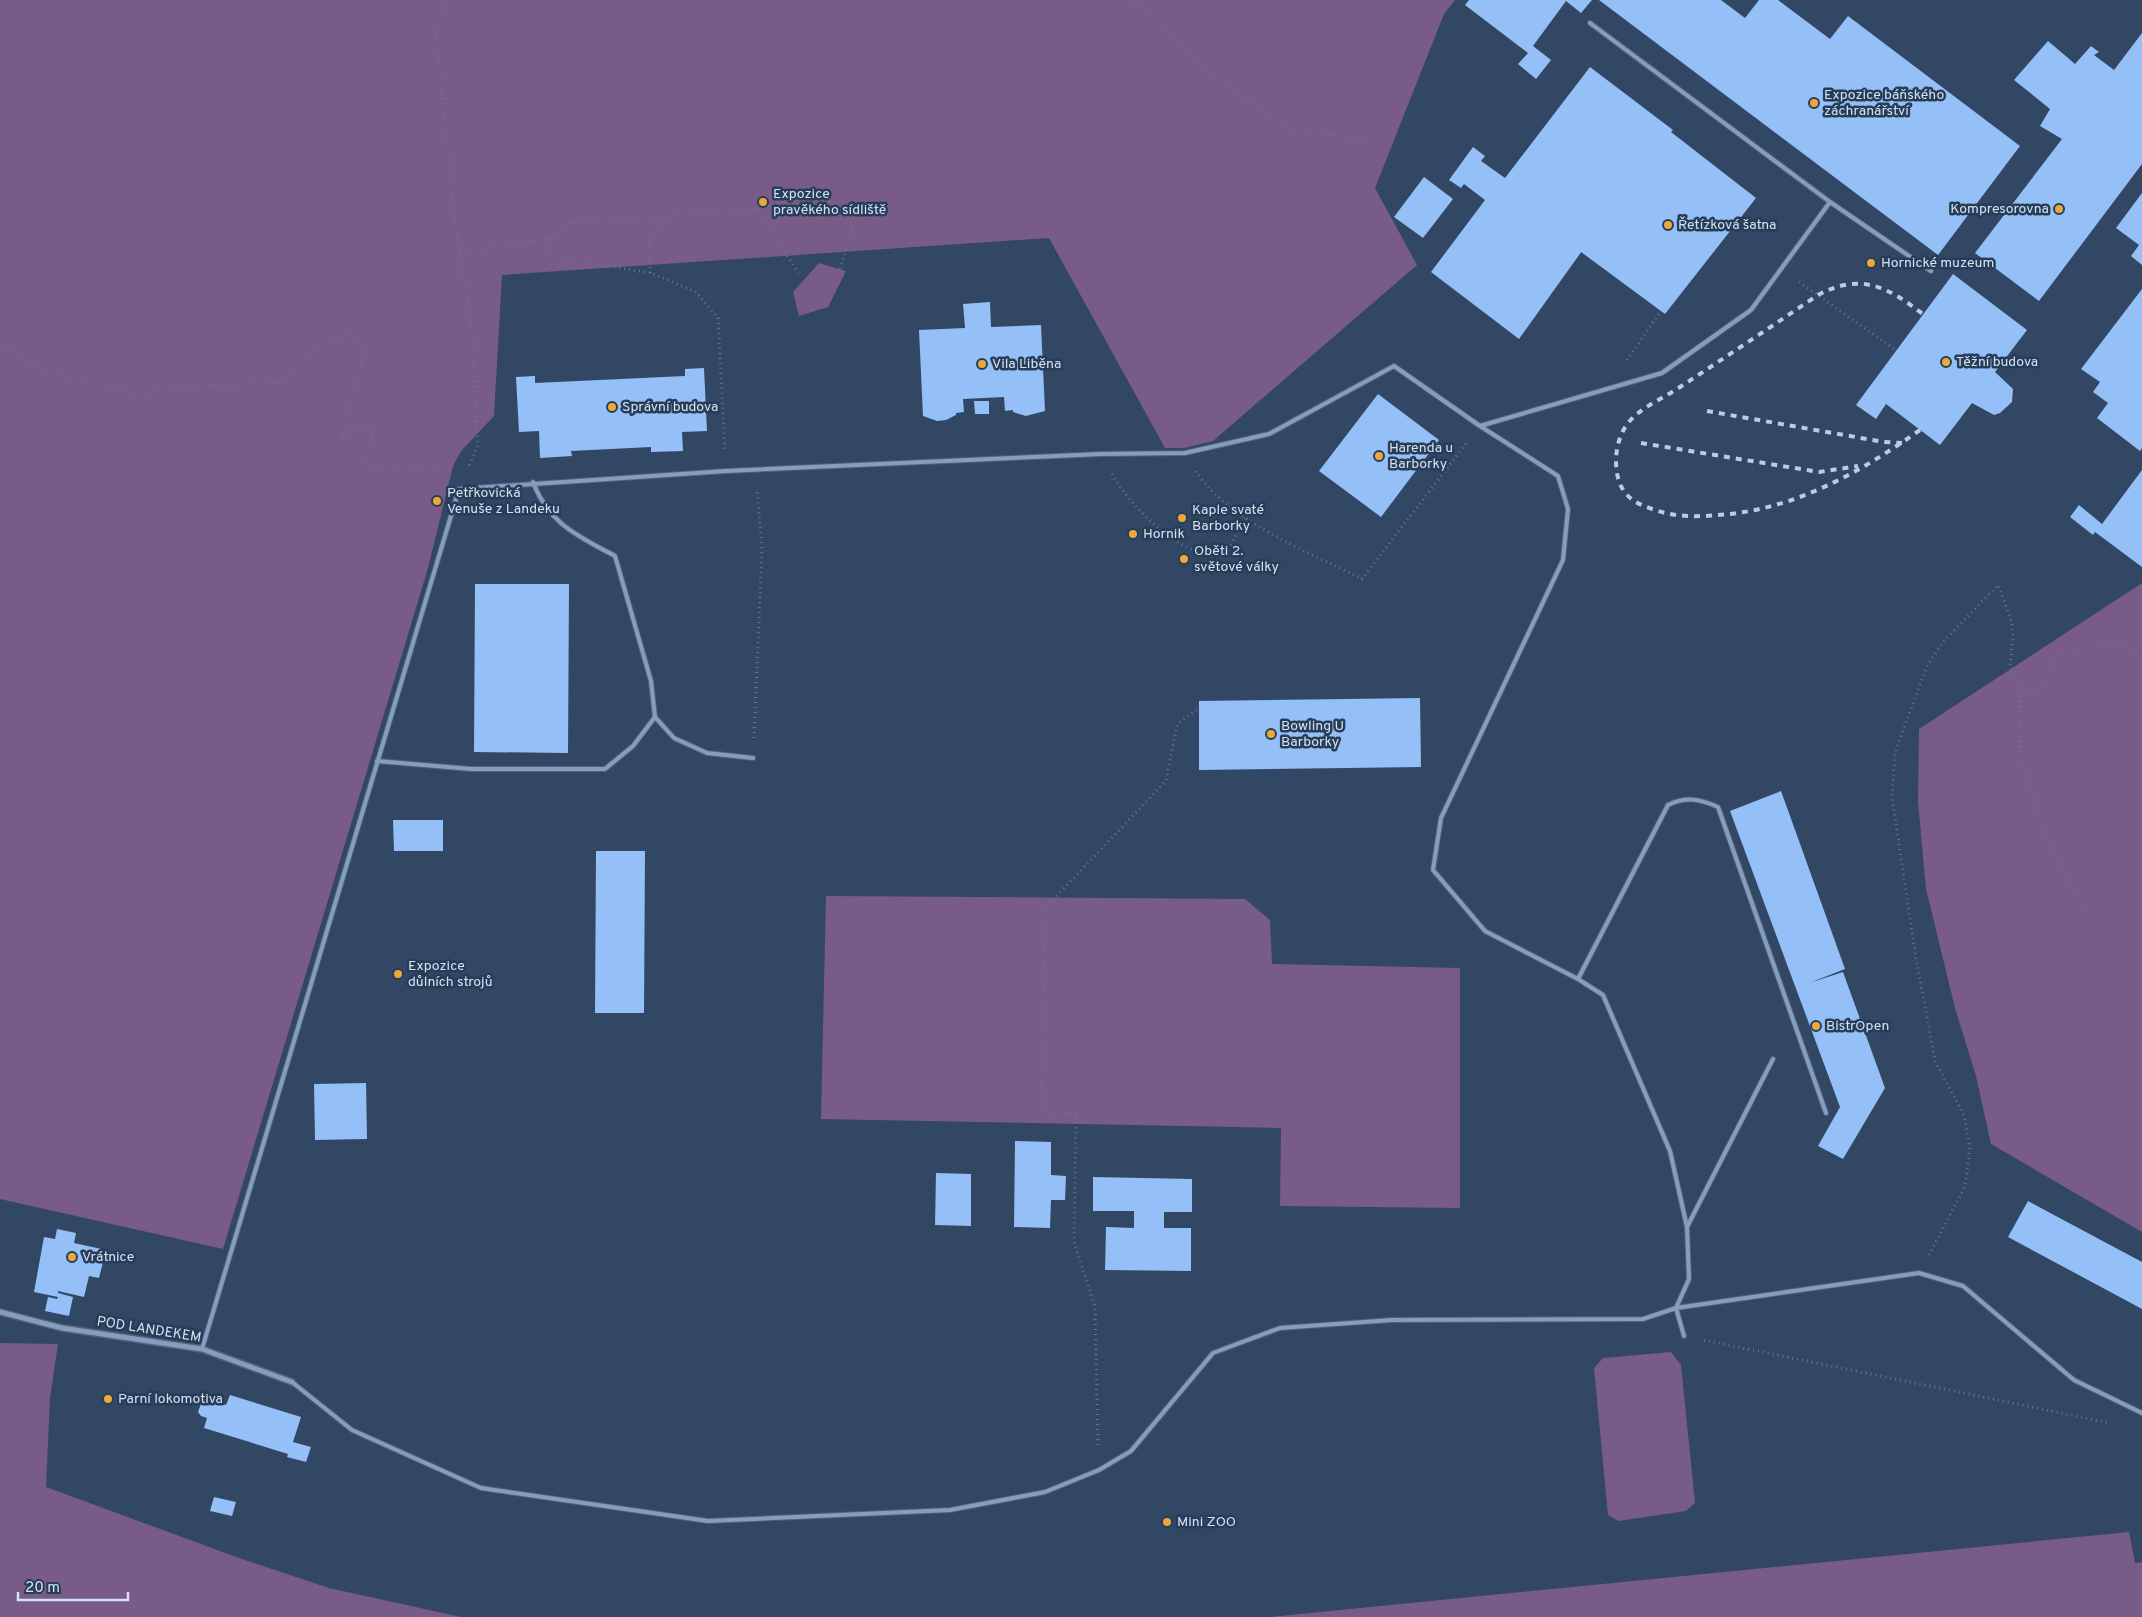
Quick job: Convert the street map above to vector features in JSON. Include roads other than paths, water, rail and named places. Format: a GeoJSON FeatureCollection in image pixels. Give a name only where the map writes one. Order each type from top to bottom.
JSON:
{"type":"FeatureCollection","features":[{"type":"Feature","properties":{"kind":"street","name":"POD LANDEKEM"},"geometry":{"type":"LineString","coordinates":[[0,1312],[62,1328],[202,1349],[292,1382]]}},
{"type":"Feature","properties":{"kind":"lane"},"geometry":{"type":"LineString","coordinates":[[1590,23],[1830,202],[1931,271]]}},
{"type":"Feature","properties":{"kind":"lane"},"geometry":{"type":"LineString","coordinates":[[1480,426],[1662,374],[1752,310],[1830,202]]}},
{"type":"Feature","properties":{"kind":"lane"},"geometry":{"type":"LineString","coordinates":[[202,1349],[460,489],[533,482],[726,471],[1101,454],[1185,453],[1269,434],[1394,366],[1480,426],[1558,476],[1568,509],[1562,560],[1441,818],[1433,870],[1485,931],[1603,995],[1670,1151],[1687,1227],[1689,1280],[1676,1308],[1684,1336]]}},
{"type":"Feature","properties":{"kind":"lane"},"geometry":{"type":"LineString","coordinates":[[533,482],[538,497],[550,515],[581,537],[615,556],[651,681],[655,717],[674,738],[707,753],[753,758]]}},
{"type":"Feature","properties":{"kind":"lane"},"geometry":{"type":"LineString","coordinates":[[377,762],[471,770],[605,768],[633,746],[655,717]]}},
{"type":"Feature","properties":{"kind":"lane"},"geometry":{"type":"LineString","coordinates":[[1578,980],[1668,805],[1681,799],[1701,800],[1718,807],[1826,1114]]}},
{"type":"Feature","properties":{"kind":"lane"},"geometry":{"type":"LineString","coordinates":[[1687,1227],[1773,1059]]}},
{"type":"Feature","properties":{"kind":"lane"},"geometry":{"type":"LineString","coordinates":[[292,1382],[352,1430],[481,1488],[708,1521],[950,1510],[1045,1492],[1099,1470],[1131,1451],[1213,1353],[1280,1328],[1392,1320],[1643,1319],[1676,1308],[1919,1273],[1963,1286],[2074,1380],[2142,1413]]}},
{"type":"Feature","properties":{"kind":"railway"},"geometry":{"type":"LineString","coordinates":[[1920,430],[1873,461],[1825,487],[1773,506],[1746,512],[1694,516],[1670,514],[1655,510],[1639,504],[1626,494],[1620,484],[1616,469],[1616,453],[1620,437],[1633,417],[1818,295],[1848,284],[1874,286],[1886,290],[1924,315]]}},
{"type":"Feature","properties":{"kind":"railway"},"geometry":{"type":"LineString","coordinates":[[1707,411],[1884,442],[1902,443]]}},
{"type":"Feature","properties":{"kind":"railway"},"geometry":{"type":"LineString","coordinates":[[1641,443],[1819,472],[1858,466]]}},
{"type":"Feature","properties":{"kind":"place","name":"Expozice báňského záchranářství"},"geometry":{"type":"Point","coordinates":[1814,103]}},
{"type":"Feature","properties":{"kind":"place","name":"Expozice pravěkého sídliště"},"geometry":{"type":"Point","coordinates":[763,202]}},
{"type":"Feature","properties":{"kind":"place","name":"Kompresorovna"},"geometry":{"type":"Point","coordinates":[2059,209]}},
{"type":"Feature","properties":{"kind":"place","name":"Řetízková šatna"},"geometry":{"type":"Point","coordinates":[1668,225]}},
{"type":"Feature","properties":{"kind":"place","name":"Hornické muzeum"},"geometry":{"type":"Point","coordinates":[1871,263]}},
{"type":"Feature","properties":{"kind":"place","name":"Těžní budova"},"geometry":{"type":"Point","coordinates":[1946,362]}},
{"type":"Feature","properties":{"kind":"place","name":"Vila Liběna"},"geometry":{"type":"Point","coordinates":[982,364]}},
{"type":"Feature","properties":{"kind":"place","name":"Správní budova"},"geometry":{"type":"Point","coordinates":[612,407]}},
{"type":"Feature","properties":{"kind":"place","name":"Harenda u Barborky"},"geometry":{"type":"Point","coordinates":[1379,456]}},
{"type":"Feature","properties":{"kind":"place","name":"Petřkovická Venuše z Landeku"},"geometry":{"type":"Point","coordinates":[437,501]}},
{"type":"Feature","properties":{"kind":"place","name":"Kaple svaté Barborky"},"geometry":{"type":"Point","coordinates":[1182,518]}},
{"type":"Feature","properties":{"kind":"place","name":"Hornik"},"geometry":{"type":"Point","coordinates":[1133,534]}},
{"type":"Feature","properties":{"kind":"place","name":"Oběti 2. světové války"},"geometry":{"type":"Point","coordinates":[1184,559]}},
{"type":"Feature","properties":{"kind":"place","name":"Bowling U Barborky"},"geometry":{"type":"Point","coordinates":[1271,734]}},
{"type":"Feature","properties":{"kind":"place","name":"Expozice důlních strojů"},"geometry":{"type":"Point","coordinates":[398,974]}},
{"type":"Feature","properties":{"kind":"place","name":"BistrOpen"},"geometry":{"type":"Point","coordinates":[1816,1026]}},
{"type":"Feature","properties":{"kind":"place","name":"Vrátnice"},"geometry":{"type":"Point","coordinates":[72,1257]}},
{"type":"Feature","properties":{"kind":"place","name":"Parní lokomotiva"},"geometry":{"type":"Point","coordinates":[108,1399]}},
{"type":"Feature","properties":{"kind":"place","name":"Mini ZOO"},"geometry":{"type":"Point","coordinates":[1167,1522]}}]}
